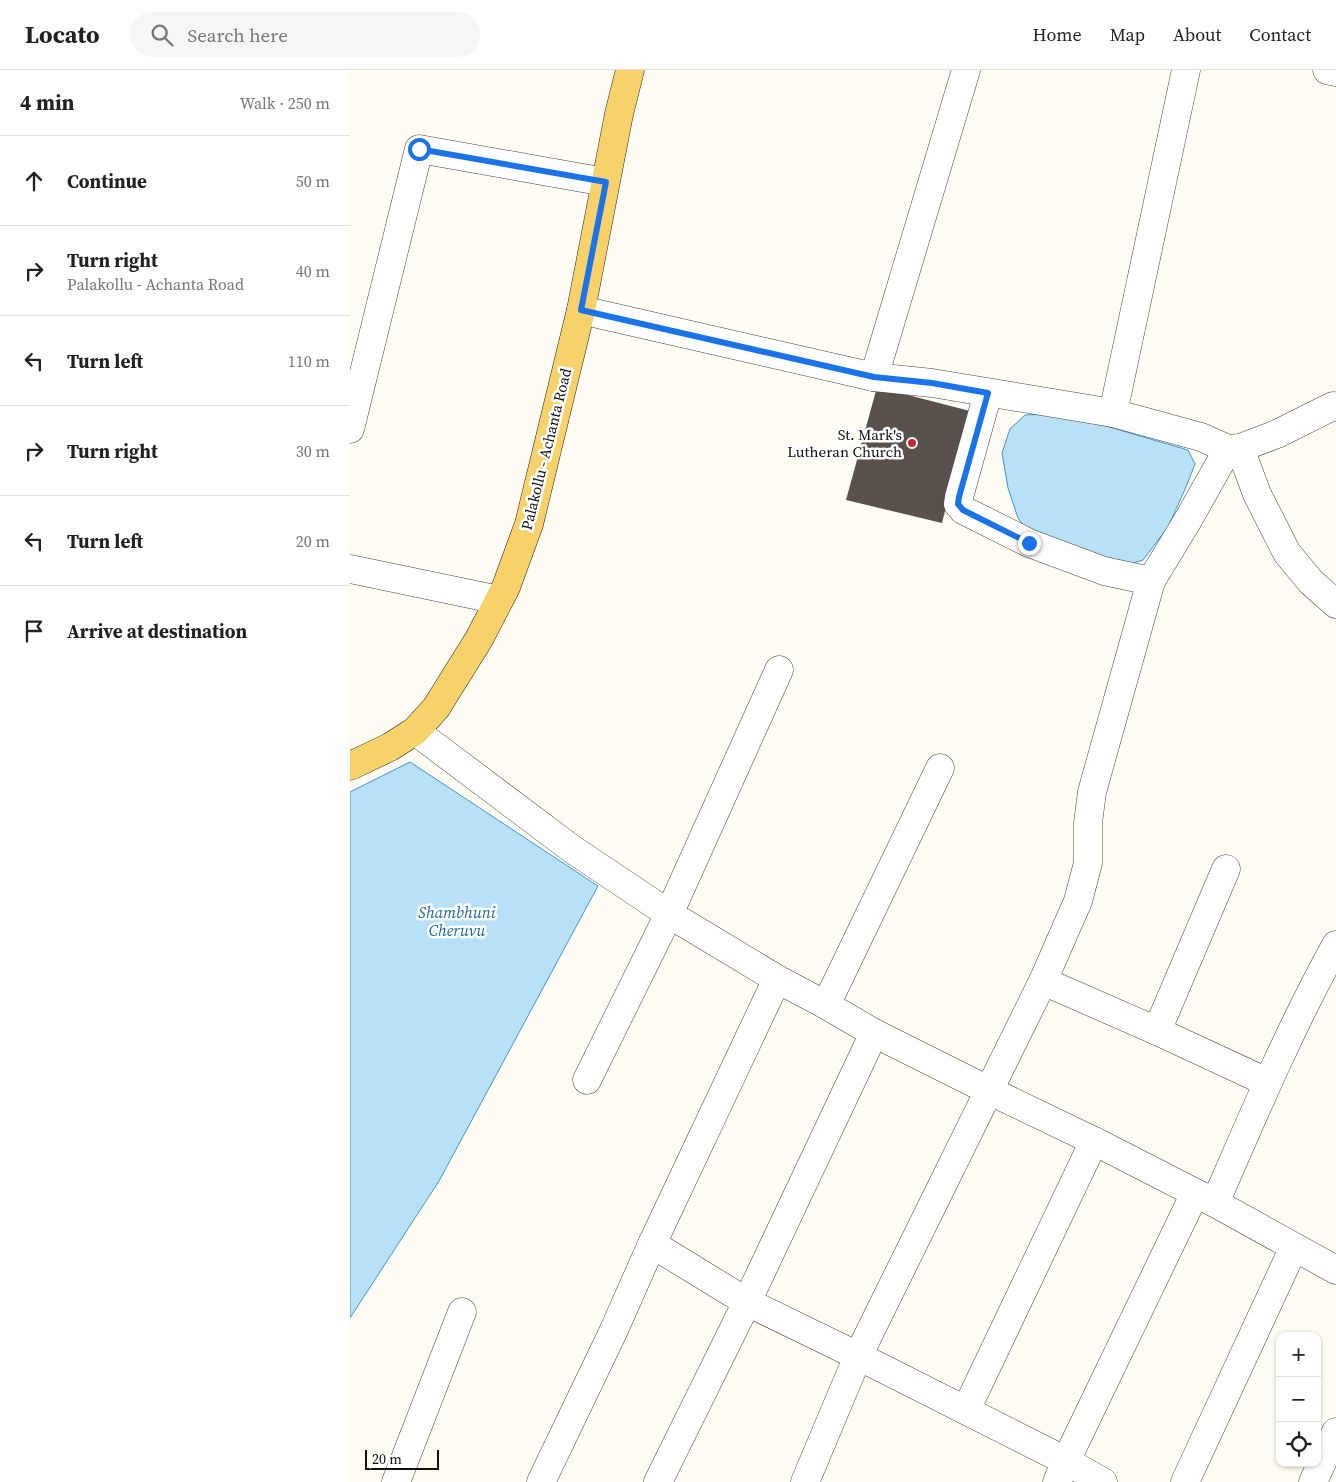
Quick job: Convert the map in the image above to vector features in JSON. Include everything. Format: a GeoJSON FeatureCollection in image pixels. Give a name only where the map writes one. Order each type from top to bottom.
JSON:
{"type":"FeatureCollection","features":[{"type":"Feature","properties":{"kind":"main road","name":"Palakollu - Achanta Road"},"geometry":{"type":"LineString","coordinates":[[350,766],[390,747],[415,731],[436,708],[479,639],[506,587],[529,524],[581,310],[618,114],[630,70]]}},
{"type":"Feature","properties":{"kind":"street"},"geometry":{"type":"LineString","coordinates":[[874,377],[966,70]]}},
{"type":"Feature","properties":{"kind":"street"},"geometry":{"type":"LineString","coordinates":[[1113,413],[1186,70]]}},
{"type":"Feature","properties":{"kind":"street"},"geometry":{"type":"LineString","coordinates":[[1328,70],[1336,72]]}},
{"type":"Feature","properties":{"kind":"street"},"geometry":{"type":"LineString","coordinates":[[350,429],[419,149],[606,182]]}},
{"type":"Feature","properties":{"kind":"street"},"geometry":{"type":"LineString","coordinates":[[581,310],[874,377],[932,383],[1113,413],[1201,437],[1234,449],[1286,553],[1311,582],[1336,604]]}},
{"type":"Feature","properties":{"kind":"street"},"geometry":{"type":"LineString","coordinates":[[988,393],[959,497],[958,504],[963,510],[1029,543],[1104,571],[1151,581]]}},
{"type":"Feature","properties":{"kind":"street"},"geometry":{"type":"LineString","coordinates":[[805,1482],[858,1356],[1043,981],[1078,901],[1088,863],[1088,823],[1092,792],[1151,581],[1210,479],[1234,449],[1277,434],[1335,404]]}},
{"type":"Feature","properties":{"kind":"street"},"geometry":{"type":"LineString","coordinates":[[350,569],[499,600]]}},
{"type":"Feature","properties":{"kind":"street"},"geometry":{"type":"LineString","coordinates":[[586,1080],[669,914],[779,670]]}},
{"type":"Feature","properties":{"kind":"street"},"geometry":{"type":"LineString","coordinates":[[415,731],[564,844],[669,914],[777,979],[826,1004],[874,1033],[1205,1198],[1336,1270]]}},
{"type":"Feature","properties":{"kind":"street"},"geometry":{"type":"LineString","coordinates":[[826,1004],[940,768]]}},
{"type":"Feature","properties":{"kind":"street"},"geometry":{"type":"LineString","coordinates":[[1157,1031],[1226,869]]}},
{"type":"Feature","properties":{"kind":"street"},"geometry":{"type":"LineString","coordinates":[[1061,1471],[1267,1082],[1327,983],[1336,945]]}},
{"type":"Feature","properties":{"kind":"street"},"geometry":{"type":"LineString","coordinates":[[541,1482],[777,979]]}},
{"type":"Feature","properties":{"kind":"street"},"geometry":{"type":"LineString","coordinates":[[1043,981],[1267,1082]]}},
{"type":"Feature","properties":{"kind":"street"},"geometry":{"type":"LineString","coordinates":[[658,1482],[747,1302],[874,1033]]}},
{"type":"Feature","properties":{"kind":"street"},"geometry":{"type":"LineString","coordinates":[[966,1410],[1094,1141]]}},
{"type":"Feature","properties":{"kind":"street"},"geometry":{"type":"LineString","coordinates":[[652,1244],[747,1302],[966,1410],[1061,1471],[1103,1482]]}},
{"type":"Feature","properties":{"kind":"street"},"geometry":{"type":"LineString","coordinates":[[1185,1482],[1294,1247]]}},
{"type":"Feature","properties":{"kind":"street"},"geometry":{"type":"LineString","coordinates":[[396,1482],[462,1312]]}},
{"type":"Feature","properties":{"kind":"street"},"geometry":{"type":"LineString","coordinates":[[1313,1482],[1336,1432]]}},
{"type":"Feature","properties":{"kind":"water"},"geometry":{"type":"Polygon","coordinates":[[[1050,414],[1106,426],[1188,450],[1195,464],[1186,487],[1168,527],[1143,560],[1123,566],[1034,540],[1018,518],[1008,488],[1002,453],[1010,429],[1025,415],[1050,414]]]}},
{"type":"Feature","properties":{"kind":"water","name":"Shambhuni Cheruvu"},"geometry":{"type":"Polygon","coordinates":[[[410,762],[598,886],[439,1181],[350,1318],[350,792],[410,762]]]}},
{"type":"Feature","properties":{"kind":"building","name":"St. Mark's Lutheran Church"},"geometry":{"type":"Polygon","coordinates":[[[877,387],[970,411],[942,523],[846,500],[877,387]]]}},
{"type":"Feature","properties":{"kind":"place","name":"St. Mark's Lutheran Church"},"geometry":{"type":"Point","coordinates":[912,443]}},
{"type":"Feature","properties":{"kind":"route"},"geometry":{"type":"LineString","coordinates":[[419,149],[606,182],[581,310],[874,377],[932,383],[988,393],[958,504],[963,510],[1029,543]]}}]}
